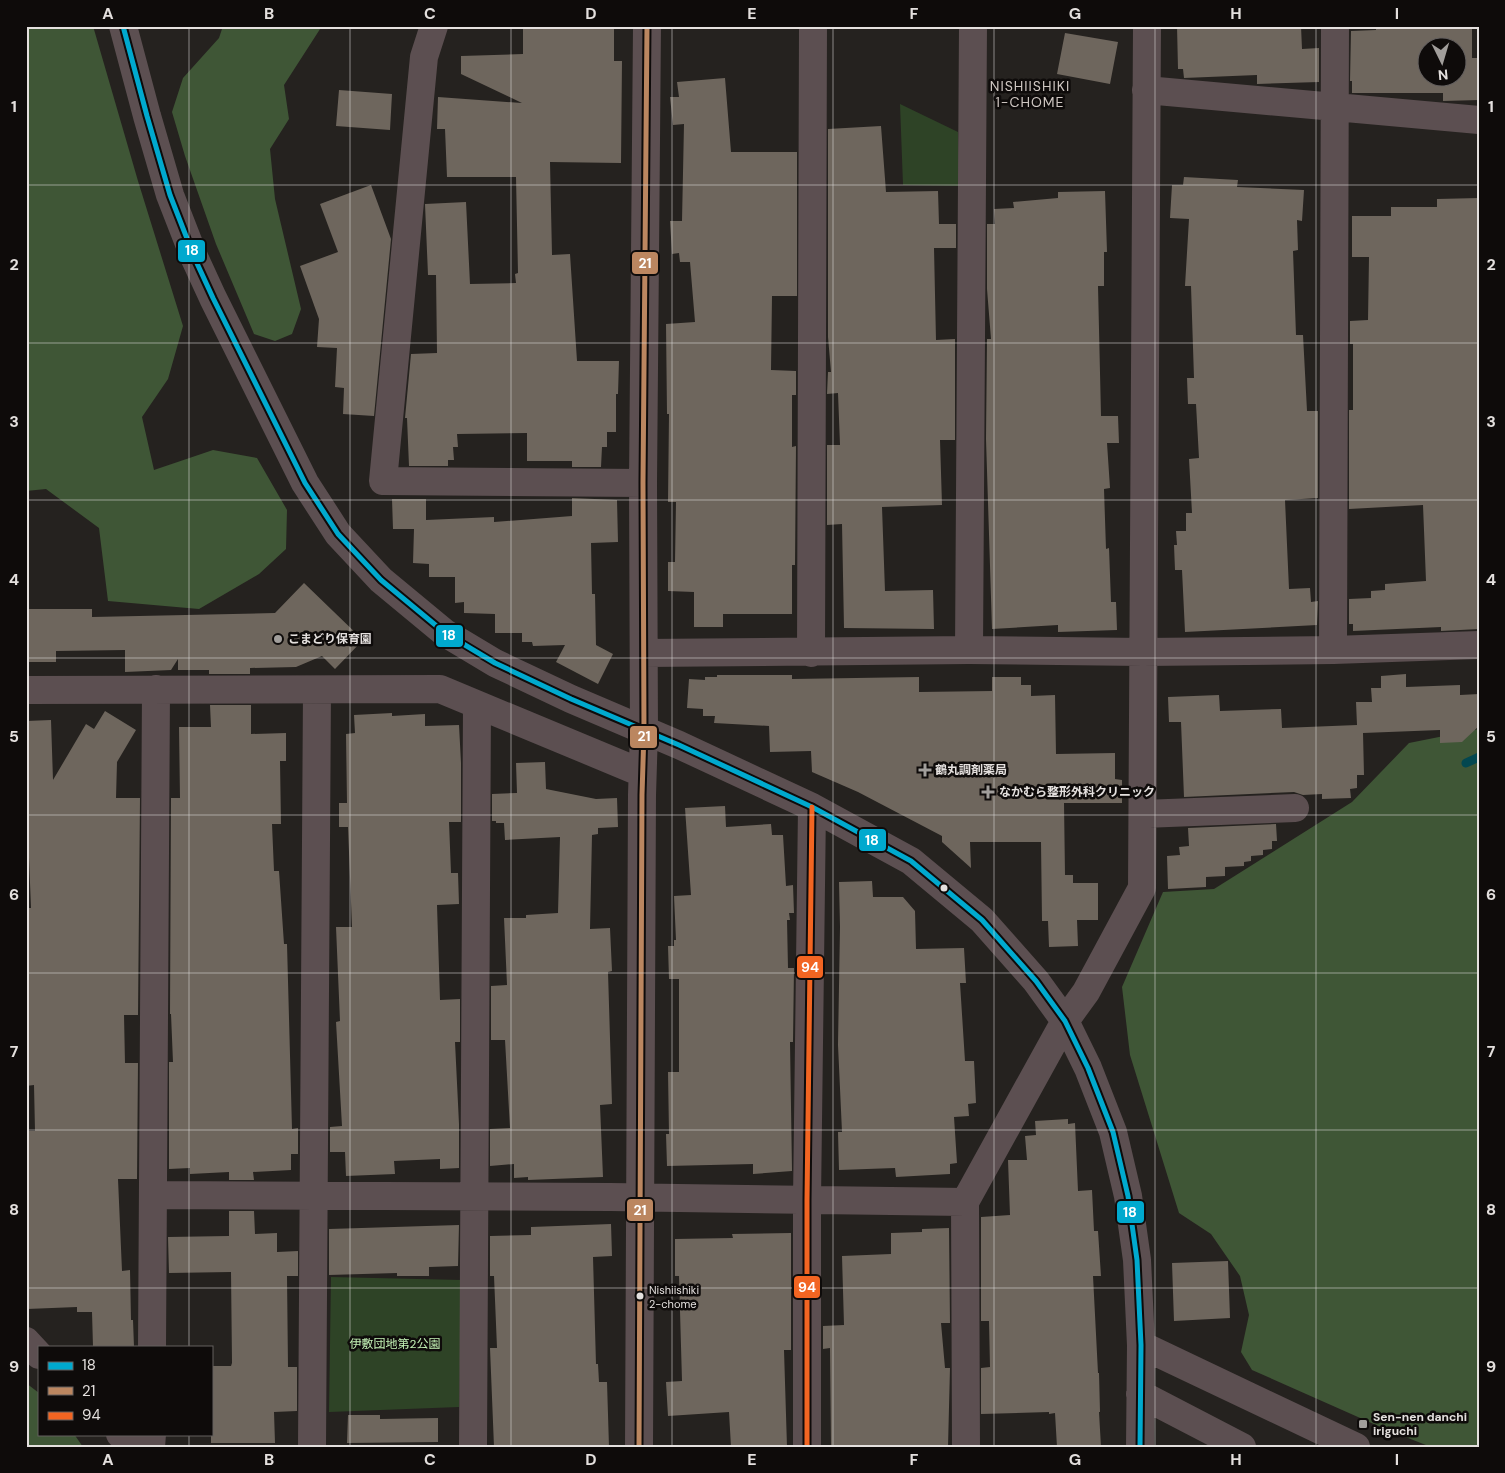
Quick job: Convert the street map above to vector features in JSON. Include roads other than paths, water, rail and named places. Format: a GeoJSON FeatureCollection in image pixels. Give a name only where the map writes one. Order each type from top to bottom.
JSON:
{"type":"FeatureCollection","features":[{"type":"Feature","properties":{"kind":"street"},"geometry":{"type":"LineString","coordinates":[[123,26],[170,196],[195,259],[305,483],[338,534],[381,580],[445,633],[495,662],[812,807],[911,861],[982,920],[1036,981],[1065,1022],[1088,1068],[1112,1132],[1128,1196],[1137,1260],[1141,1345],[1140,1447]]}},
{"type":"Feature","properties":{"kind":"street"},"geometry":{"type":"LineString","coordinates":[[434,26],[424,57],[383,482],[643,483]]}},
{"type":"Feature","properties":{"kind":"street"},"geometry":{"type":"LineString","coordinates":[[640,1447],[639,1198],[642,773],[644,731],[643,483],[648,26]]}},
{"type":"Feature","properties":{"kind":"street"},"geometry":{"type":"LineString","coordinates":[[811,653],[813,26]]}},
{"type":"Feature","properties":{"kind":"street"},"geometry":{"type":"LineString","coordinates":[[969,650],[973,26]]}},
{"type":"Feature","properties":{"kind":"street"},"geometry":{"type":"LineString","coordinates":[[966,1447],[965,1202],[1065,1022],[1086,992],[1142,888],[1147,26]]}},
{"type":"Feature","properties":{"kind":"street"},"geometry":{"type":"LineString","coordinates":[[1333,650],[1335,26]]}},
{"type":"Feature","properties":{"kind":"street"},"geometry":{"type":"LineString","coordinates":[[1146,90],[1479,120]]}},
{"type":"Feature","properties":{"kind":"street"},"geometry":{"type":"LineString","coordinates":[[644,654],[969,650],[1143,652],[1333,650],[1479,645]]}},
{"type":"Feature","properties":{"kind":"street"},"geometry":{"type":"LineString","coordinates":[[152,1346],[156,689]]}},
{"type":"Feature","properties":{"kind":"street"},"geometry":{"type":"LineString","coordinates":[[26,690],[440,689],[642,773]]}},
{"type":"Feature","properties":{"kind":"street"},"geometry":{"type":"LineString","coordinates":[[312,1447],[317,690]]}},
{"type":"Feature","properties":{"kind":"street"},"geometry":{"type":"LineString","coordinates":[[473,1447],[477,705]]}},
{"type":"Feature","properties":{"kind":"street"},"geometry":{"type":"LineString","coordinates":[[807,1447],[807,1200],[812,807]]}},
{"type":"Feature","properties":{"kind":"street"},"geometry":{"type":"LineString","coordinates":[[1143,814],[1295,808]]}},
{"type":"Feature","properties":{"kind":"street"},"geometry":{"type":"LineString","coordinates":[[154,1195],[965,1202]]}},
{"type":"Feature","properties":{"kind":"street"},"geometry":{"type":"LineString","coordinates":[[26,1341],[38,1354]]}},
{"type":"Feature","properties":{"kind":"street"},"geometry":{"type":"LineString","coordinates":[[1141,1345],[1356,1447]]}},
{"type":"Feature","properties":{"kind":"street"},"geometry":{"type":"LineString","coordinates":[[1140,1394],[1242,1447]]}},
{"type":"Feature","properties":{"kind":"street"},"geometry":{"type":"LineString","coordinates":[[122,1436],[133,1447]]}},
{"type":"Feature","properties":{"kind":"waterway"},"geometry":{"type":"LineString","coordinates":[[1466,763],[1479,757]]}},
{"type":"Feature","properties":{"kind":"place","name":"こまどり保育園"},"geometry":{"type":"Point","coordinates":[278,639]}},
{"type":"Feature","properties":{"kind":"place","name":"鶴丸調剤薬局"},"geometry":{"type":"Point","coordinates":[925,770]}},
{"type":"Feature","properties":{"kind":"place","name":"なかむら整形外科クリニック"},"geometry":{"type":"Point","coordinates":[988,792]}},
{"type":"Feature","properties":{"kind":"place","name":"Nishiishiki 2-chome"},"geometry":{"type":"Point","coordinates":[640,1296]}},
{"type":"Feature","properties":{"kind":"place","name":"Sen-nen danchi iriguchi"},"geometry":{"type":"Point","coordinates":[1363,1424]}},
{"type":"Feature","properties":{"kind":"district","name":"NISHIISHIKI 1-CHOME"},"geometry":{"type":"Point","coordinates":[1030,94]}},
{"type":"Feature","properties":{"kind":"park label","name":"伊敷団地第2公園"},"geometry":{"type":"Point","coordinates":[395,1344]}}]}
